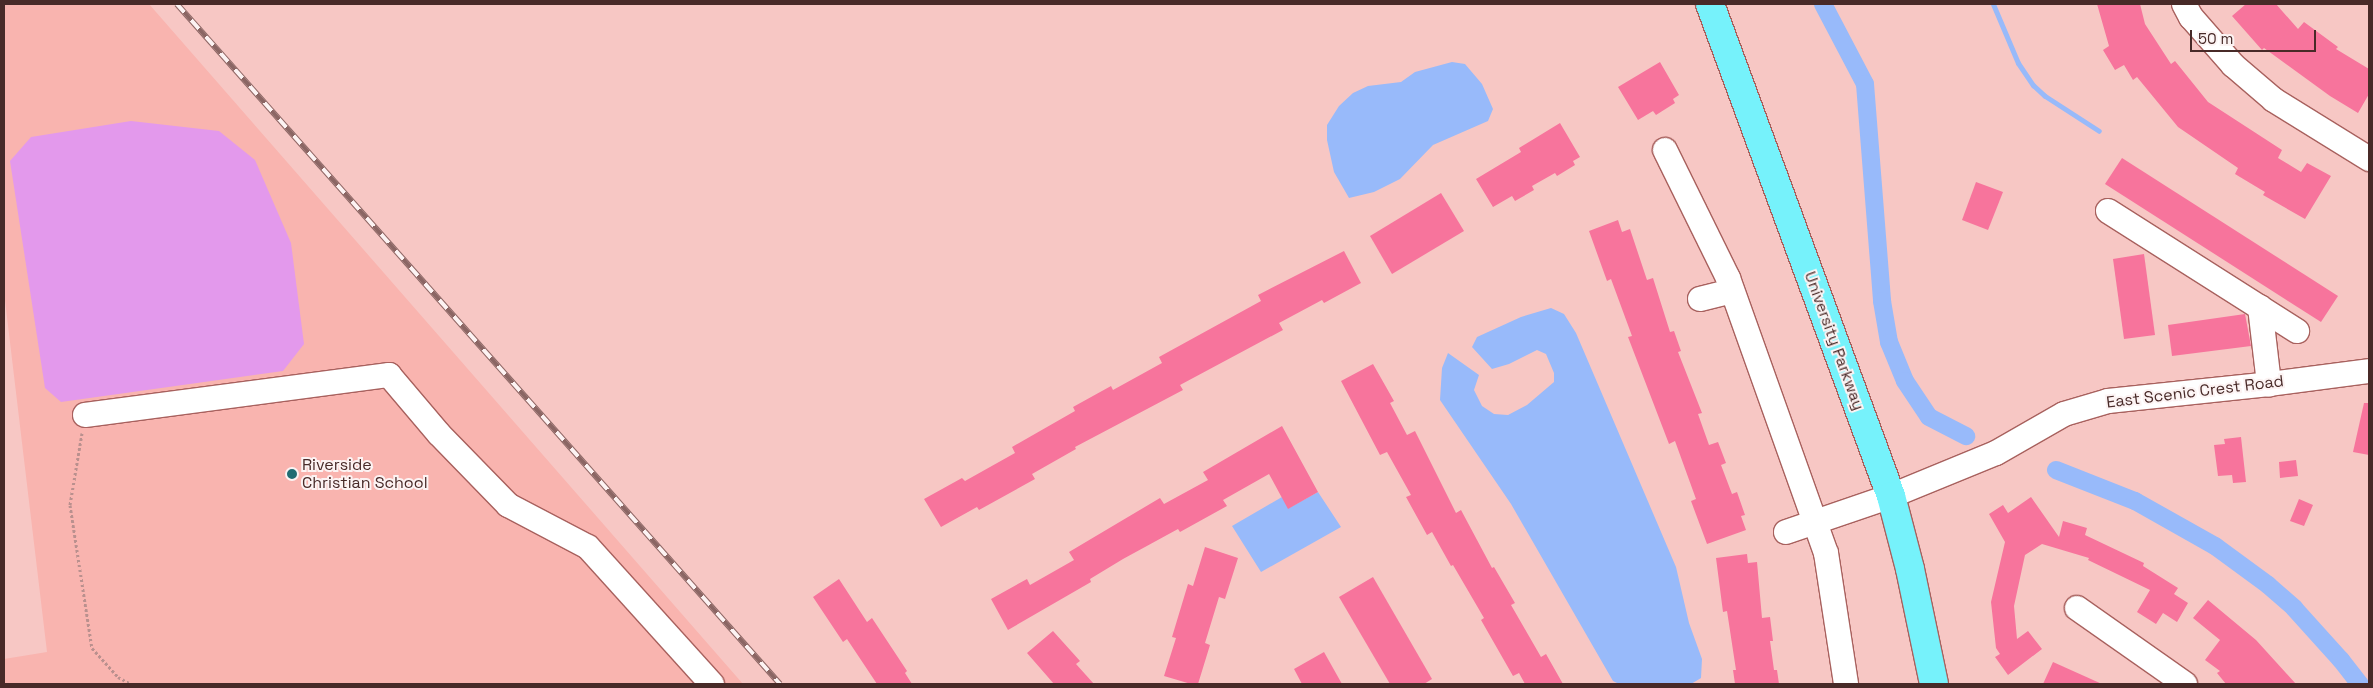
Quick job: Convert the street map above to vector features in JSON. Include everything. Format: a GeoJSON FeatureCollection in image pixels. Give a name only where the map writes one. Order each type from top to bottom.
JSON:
{"type":"FeatureCollection","features":[{"type":"Feature","properties":{"kind":"main road","name":"University Parkway"},"geometry":{"type":"LineString","coordinates":[[1710,4],[1891,496],[1910,569],[1934,684]]}},
{"type":"Feature","properties":{"kind":"street"},"geometry":{"type":"LineString","coordinates":[[2184,4],[2190,17],[2232,65],[2274,100],[2369,158]]}},
{"type":"Feature","properties":{"kind":"street"},"geometry":{"type":"LineString","coordinates":[[1665,150],[1732,291],[1826,553],[1846,684]]}},
{"type":"Feature","properties":{"kind":"street"},"geometry":{"type":"LineString","coordinates":[[2108,211],[2297,331]]}},
{"type":"Feature","properties":{"kind":"street"},"geometry":{"type":"LineString","coordinates":[[1700,299],[1732,291]]}},
{"type":"Feature","properties":{"kind":"street"},"geometry":{"type":"LineString","coordinates":[[2260,307],[2269,384]]}},
{"type":"Feature","properties":{"kind":"street","name":"East Scenic Crest Road"},"geometry":{"type":"LineString","coordinates":[[1786,532],[1891,496],[1996,453],[2064,414],[2099,403],[2136,397],[2269,384],[2369,371]]}},
{"type":"Feature","properties":{"kind":"street"},"geometry":{"type":"LineString","coordinates":[[85,415],[389,375],[439,434],[508,505],[588,547],[712,684]]}},
{"type":"Feature","properties":{"kind":"street"},"geometry":{"type":"LineString","coordinates":[[2077,608],[2184,684]]}},
{"type":"Feature","properties":{"kind":"path"},"geometry":{"type":"LineString","coordinates":[[85,415],[70,505],[92,648],[118,677],[131,684]]}},
{"type":"Feature","properties":{"kind":"shaded area","name":"Riverside Christian School"},"geometry":{"type":"Polygon","coordinates":[[[4,4],[149,4],[743,684],[4,684],[4,659],[47,652],[4,292],[4,4]]]}},
{"type":"Feature","properties":{"kind":"shaded area"},"geometry":{"type":"Polygon","coordinates":[[[131,121],[219,131],[255,160],[291,243],[304,344],[283,371],[61,402],[45,388],[10,161],[31,137],[131,121]]]}},
{"type":"Feature","properties":{"kind":"water"},"geometry":{"type":"Polygon","coordinates":[[[1452,62],[1465,64],[1482,84],[1493,109],[1488,121],[1433,145],[1400,179],[1374,192],[1349,198],[1334,172],[1327,140],[1327,125],[1339,106],[1353,93],[1368,86],[1401,82],[1415,72],[1452,62]]]}},
{"type":"Feature","properties":{"kind":"water"},"geometry":{"type":"Polygon","coordinates":[[[1551,308],[1564,314],[1576,333],[1676,567],[1689,623],[1702,659],[1701,678],[1691,684],[1619,684],[1613,681],[1511,504],[1440,400],[1442,368],[1448,353],[1479,375],[1474,390],[1482,406],[1494,414],[1508,415],[1527,405],[1554,382],[1554,373],[1546,354],[1537,350],[1509,364],[1492,369],[1472,347],[1477,337],[1521,317],[1551,308]]]}},
{"type":"Feature","properties":{"kind":"water"},"geometry":{"type":"Polygon","coordinates":[[[1318,492],[1341,527],[1261,572],[1232,526],[1282,497],[1289,508],[1318,492]]]}},
{"type":"Feature","properties":{"kind":"building"},"geometry":{"type":"Polygon","coordinates":[[[2097,4],[2140,4],[2145,24],[2171,64],[2175,61],[2208,102],[2282,150],[2278,158],[2301,172],[2307,163],[2331,176],[2305,219],[2263,195],[2265,192],[2235,174],[2238,168],[2178,127],[2137,77],[2133,80],[2124,65],[2115,70],[2103,50],[2109,46],[2097,4]]]}},
{"type":"Feature","properties":{"kind":"building"},"geometry":{"type":"Polygon","coordinates":[[[2246,4],[2276,4],[2298,29],[2304,22],[2338,47],[2336,49],[2369,69],[2369,94],[2358,113],[2330,96],[2264,48],[2262,50],[2232,16],[2246,4]]]}},
{"type":"Feature","properties":{"kind":"building"},"geometry":{"type":"Polygon","coordinates":[[[1660,62],[1679,95],[1673,99],[1675,103],[1656,115],[1653,111],[1638,120],[1618,87],[1660,62]]]}},
{"type":"Feature","properties":{"kind":"building"},"geometry":{"type":"Polygon","coordinates":[[[1560,123],[1580,157],[1573,161],[1575,165],[1557,176],[1555,173],[1532,186],[1534,190],[1515,201],[1512,196],[1493,207],[1476,179],[1521,152],[1519,148],[1560,123]]]}},
{"type":"Feature","properties":{"kind":"building"},"geometry":{"type":"Polygon","coordinates":[[[2122,158],[2338,296],[2321,322],[2105,184],[2122,158]]]}},
{"type":"Feature","properties":{"kind":"building"},"geometry":{"type":"Polygon","coordinates":[[[1976,182],[2003,192],[1988,230],[1962,220],[1976,182]]]}},
{"type":"Feature","properties":{"kind":"building"},"geometry":{"type":"Polygon","coordinates":[[[1441,193],[1464,231],[1392,274],[1370,236],[1441,193]]]}},
{"type":"Feature","properties":{"kind":"building"},"geometry":{"type":"Polygon","coordinates":[[[1618,220],[1622,232],[1630,229],[1647,280],[1653,278],[1670,332],[1674,331],[1681,351],[1678,352],[1702,413],[1698,414],[1709,445],[1718,442],[1726,463],[1721,465],[1732,494],[1737,492],[1745,515],[1741,516],[1746,530],[1707,544],[1691,501],[1696,499],[1675,441],[1669,444],[1628,337],[1632,336],[1611,279],[1607,281],[1589,231],[1618,220]]]}},
{"type":"Feature","properties":{"kind":"building"},"geometry":{"type":"Polygon","coordinates":[[[1344,251],[1361,283],[1324,303],[1322,300],[1279,323],[1283,330],[1180,385],[1183,390],[1075,447],[1076,449],[1032,474],[1035,479],[979,510],[977,507],[941,527],[924,499],[962,478],[965,481],[1015,453],[1012,447],[1075,411],[1073,407],[1111,386],[1113,390],[1162,363],[1159,357],[1261,301],[1258,295],[1344,251]]]}},
{"type":"Feature","properties":{"kind":"building"},"geometry":{"type":"Polygon","coordinates":[[[2144,254],[2155,335],[2124,339],[2113,259],[2144,254]]]}},
{"type":"Feature","properties":{"kind":"building"},"geometry":{"type":"Polygon","coordinates":[[[2245,314],[2251,346],[2172,356],[2168,325],[2245,314]]]}},
{"type":"Feature","properties":{"kind":"building"},"geometry":{"type":"Polygon","coordinates":[[[1373,364],[1394,401],[1390,403],[1407,435],[1415,431],[1456,513],[1461,510],[1492,568],[1494,567],[1515,603],[1511,605],[1541,657],[1546,654],[1563,684],[1525,684],[1519,673],[1513,676],[1481,620],[1484,618],[1453,565],[1451,566],[1432,532],[1427,535],[1406,497],[1411,495],[1387,452],[1380,455],[1341,381],[1373,364]]]}},
{"type":"Feature","properties":{"kind":"building"},"geometry":{"type":"Polygon","coordinates":[[[2364,403],[2369,403],[2369,455],[2353,452],[2364,403]]]}},
{"type":"Feature","properties":{"kind":"building"},"geometry":{"type":"Polygon","coordinates":[[[1282,426],[1318,492],[1288,509],[1269,474],[1223,500],[1227,506],[1180,532],[1178,529],[1123,559],[1090,579],[1091,582],[1008,630],[991,599],[1027,579],[1030,585],[1074,560],[1069,552],[1160,498],[1164,504],[1208,480],[1203,472],[1282,426]]]}},
{"type":"Feature","properties":{"kind":"building"},"geometry":{"type":"Polygon","coordinates":[[[2241,437],[2246,482],[2233,483],[2232,475],[2218,476],[2214,445],[2225,444],[2224,439],[2241,437]]]}},
{"type":"Feature","properties":{"kind":"building"},"geometry":{"type":"Polygon","coordinates":[[[2296,460],[2298,476],[2280,478],[2279,462],[2296,460]]]}},
{"type":"Feature","properties":{"kind":"building"},"geometry":{"type":"Polygon","coordinates":[[[2031,497],[2059,537],[2063,521],[2087,528],[2085,535],[2144,563],[2143,566],[2178,588],[2174,594],[2188,603],[2177,622],[2163,613],[2156,624],[2137,612],[2150,590],[2088,560],[2089,558],[2042,544],[2025,555],[2014,606],[2017,639],[2028,631],[2042,649],[2008,675],[1995,657],[2000,654],[1996,648],[1991,602],[2005,542],[1989,514],[2003,505],[2008,513],[2031,497]]]}},
{"type":"Feature","properties":{"kind":"building"},"geometry":{"type":"Polygon","coordinates":[[[2299,499],[2313,505],[2304,526],[2290,521],[2299,499]]]}},
{"type":"Feature","properties":{"kind":"building"},"geometry":{"type":"Polygon","coordinates":[[[1205,547],[1238,558],[1225,599],[1219,597],[1205,643],[1210,645],[1198,684],[1191,684],[1164,676],[1176,638],[1172,637],[1188,584],[1193,586],[1205,547]]]}},
{"type":"Feature","properties":{"kind":"building"},"geometry":{"type":"Polygon","coordinates":[[[1747,554],[1748,563],[1757,562],[1762,618],[1770,617],[1773,641],[1770,641],[1774,670],[1777,670],[1779,684],[1735,684],[1733,670],[1736,670],[1727,611],[1723,612],[1716,558],[1747,554]]]}},
{"type":"Feature","properties":{"kind":"building"},"geometry":{"type":"Polygon","coordinates":[[[1373,577],[1432,679],[1424,684],[1390,684],[1339,597],[1373,577]]]}},
{"type":"Feature","properties":{"kind":"building"},"geometry":{"type":"Polygon","coordinates":[[[839,579],[867,622],[872,618],[907,671],[905,673],[912,684],[877,684],[847,639],[843,642],[813,597],[839,579]]]}},
{"type":"Feature","properties":{"kind":"building"},"geometry":{"type":"Polygon","coordinates":[[[2208,600],[2256,640],[2296,684],[2226,684],[2217,673],[2220,671],[2205,660],[2220,640],[2193,618],[2208,600]]]}},
{"type":"Feature","properties":{"kind":"building"},"geometry":{"type":"Polygon","coordinates":[[[1053,631],[1080,661],[1076,664],[1094,684],[1054,684],[1027,653],[1053,631]]]}},
{"type":"Feature","properties":{"kind":"building"},"geometry":{"type":"Polygon","coordinates":[[[1324,652],[1342,684],[1302,684],[1294,669],[1324,652]]]}},
{"type":"Feature","properties":{"kind":"building"},"geometry":{"type":"Polygon","coordinates":[[[2053,662],[2102,684],[2043,684],[2053,662]]]}},
{"type":"Feature","properties":{"kind":"waterway"},"geometry":{"type":"LineString","coordinates":[[1823,4],[1865,84],[1882,301],[1889,342],[1905,381],[1929,417],[1966,436]]}},
{"type":"Feature","properties":{"kind":"waterway"},"geometry":{"type":"LineString","coordinates":[[1993,4],[2018,63],[2033,85],[2045,96],[2099,131]]}},
{"type":"Feature","properties":{"kind":"waterway"},"geometry":{"type":"LineString","coordinates":[[2056,470],[2135,501],[2215,546],[2268,585],[2294,608],[2360,684]]}},
{"type":"Feature","properties":{"kind":"railway"},"geometry":{"type":"LineString","coordinates":[[177,4],[780,684]]}},
{"type":"Feature","properties":{"kind":"place","name":"Riverside Christian School"},"geometry":{"type":"Point","coordinates":[292,474]}}]}
